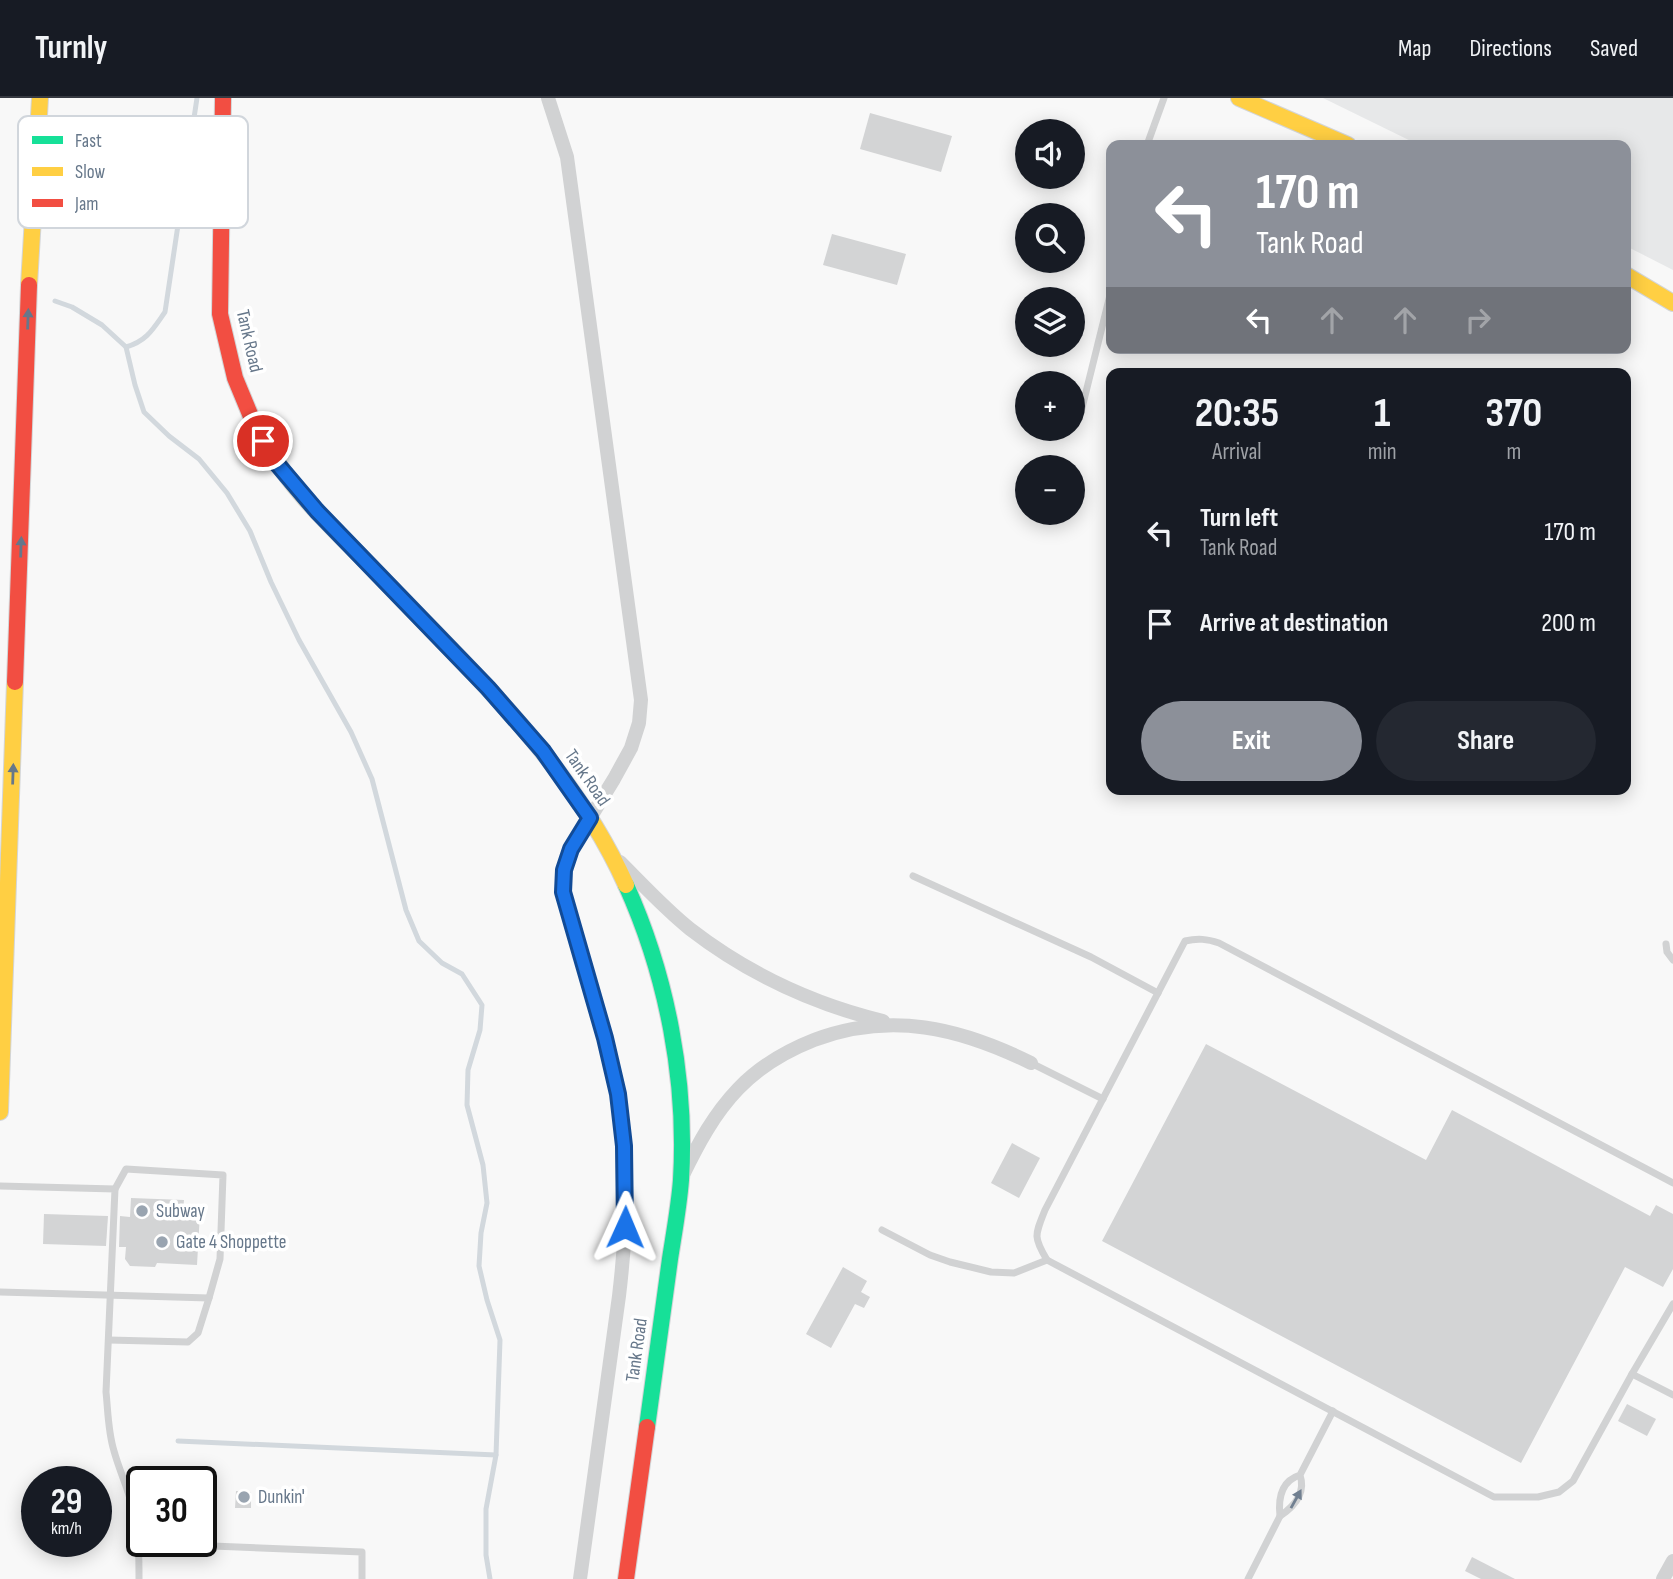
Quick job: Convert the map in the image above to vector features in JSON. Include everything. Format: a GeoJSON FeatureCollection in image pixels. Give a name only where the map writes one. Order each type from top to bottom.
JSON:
{"type":"FeatureCollection","features":[{"type":"Feature","properties":{"kind":"street"},"geometry":{"type":"LineString","coordinates":[[39,116],[40,98]]}},
{"type":"Feature","properties":{"kind":"street","name":"Tank Road"},"geometry":{"type":"LineString","coordinates":[[223,98],[223,116]]}},
{"type":"Feature","properties":{"kind":"street"},"geometry":{"type":"LineString","coordinates":[[548,98],[567,157],[640,700],[639,723],[631,748],[571,849],[564,870],[563,892],[605,1038],[618,1094],[624,1146],[626,1204],[621,1273],[580,1579]]}},
{"type":"Feature","properties":{"kind":"street"},"geometry":{"type":"LineString","coordinates":[[1239,98],[1336,140]]}},
{"type":"Feature","properties":{"kind":"street"},"geometry":{"type":"LineString","coordinates":[[0,1112],[32,228]]}},
{"type":"Feature","properties":{"kind":"street","name":"Tank Road"},"geometry":{"type":"LineString","coordinates":[[221,228],[220,314],[235,378],[252,419],[278,465],[310,504],[488,688],[543,751],[612,854],[638,912],[663,992],[677,1063],[682,1145],[681,1180],[626,1579]]}},
{"type":"Feature","properties":{"kind":"street"},"geometry":{"type":"LineString","coordinates":[[1631,278],[1673,303]]}},
{"type":"Feature","properties":{"kind":"street"},"geometry":{"type":"LineString","coordinates":[[0,727],[15,712]]}},
{"type":"Feature","properties":{"kind":"street"},"geometry":{"type":"LineString","coordinates":[[612,854],[689,928],[739,962],[823,1004],[894,1024]]}},
{"type":"Feature","properties":{"kind":"street"},"geometry":{"type":"LineString","coordinates":[[681,1180],[695,1150],[722,1107],[738,1089],[774,1060],[821,1037],[872,1025],[919,1026],[971,1037],[1031,1063]]}},
{"type":"Feature","properties":{"kind":"street"},"geometry":{"type":"LineString","coordinates":[[1663,1579],[1673,1560]]}},
{"type":"Feature","properties":{"kind":"lane"},"geometry":{"type":"LineString","coordinates":[[1149,140],[1164,98]]}},
{"type":"Feature","properties":{"kind":"lane"},"geometry":{"type":"LineString","coordinates":[[1085,396],[1106,310]]}},
{"type":"Feature","properties":{"kind":"lane"},"geometry":{"type":"LineString","coordinates":[[913,876],[1091,957],[1158,993]]}},
{"type":"Feature","properties":{"kind":"lane"},"geometry":{"type":"LineString","coordinates":[[1673,1183],[1219,943],[1194,939],[1185,941],[1037,1230],[1037,1243],[1048,1260],[1494,1497],[1538,1497],[1559,1492],[1573,1480],[1673,1304]]}},
{"type":"Feature","properties":{"kind":"lane"},"geometry":{"type":"LineString","coordinates":[[1666,944],[1667,952],[1673,960]]}},
{"type":"Feature","properties":{"kind":"lane"},"geometry":{"type":"LineString","coordinates":[[1031,1063],[1103,1099]]}},
{"type":"Feature","properties":{"kind":"lane"},"geometry":{"type":"LineString","coordinates":[[109,1340],[188,1342],[198,1333],[220,1259],[223,1175],[126,1169],[115,1189],[111,1294],[109,1340],[107,1392],[113,1450],[126,1485]]}},
{"type":"Feature","properties":{"kind":"lane"},"geometry":{"type":"LineString","coordinates":[[0,1186],[115,1189]]}},
{"type":"Feature","properties":{"kind":"lane"},"geometry":{"type":"LineString","coordinates":[[882,1230],[930,1255],[991,1272],[1014,1273],[1048,1260]]}},
{"type":"Feature","properties":{"kind":"lane"},"geometry":{"type":"LineString","coordinates":[[0,1292],[209,1298]]}},
{"type":"Feature","properties":{"kind":"lane"},"geometry":{"type":"LineString","coordinates":[[1632,1374],[1673,1395]]}},
{"type":"Feature","properties":{"kind":"lane"},"geometry":{"type":"LineString","coordinates":[[1248,1579],[1280,1516],[1296,1502],[1302,1486],[1300,1475],[1332,1411]]}},
{"type":"Feature","properties":{"kind":"lane"},"geometry":{"type":"LineString","coordinates":[[1280,1516],[1279,1495],[1291,1478],[1300,1475]]}},
{"type":"Feature","properties":{"kind":"lane"},"geometry":{"type":"LineString","coordinates":[[217,1546],[362,1552],[362,1579]]}},
{"type":"Feature","properties":{"kind":"lane"},"geometry":{"type":"LineString","coordinates":[[138,1557],[139,1579]]}},
{"type":"Feature","properties":{"kind":"shaded area"},"geometry":{"type":"Polygon","coordinates":[[[1323,98],[1673,98],[1673,270],[1631,249],[1631,140],[1409,140],[1323,98]]]}},
{"type":"Feature","properties":{"kind":"building"},"geometry":{"type":"Polygon","coordinates":[[[870,113],[952,136],[941,172],[860,149],[870,113]]]}},
{"type":"Feature","properties":{"kind":"building"},"geometry":{"type":"Polygon","coordinates":[[[832,234],[906,254],[897,285],[823,265],[832,234]]]}},
{"type":"Feature","properties":{"kind":"building"},"geometry":{"type":"Polygon","coordinates":[[[1206,1044],[1426,1160],[1452,1110],[1650,1216],[1656,1205],[1673,1214],[1673,1269],[1663,1287],[1625,1267],[1521,1463],[1102,1241],[1206,1044]]]}},
{"type":"Feature","properties":{"kind":"building"},"geometry":{"type":"Polygon","coordinates":[[[1012,1143],[1040,1158],[1019,1198],[991,1183],[1012,1143]]]}},
{"type":"Feature","properties":{"kind":"building","name":"Gate 4 Shoppette"},"geometry":{"type":"Polygon","coordinates":[[[131,1198],[184,1200],[183,1213],[200,1213],[197,1265],[157,1263],[155,1267],[130,1266],[125,1259],[126,1247],[119,1247],[120,1216],[130,1217],[131,1198]]]}},
{"type":"Feature","properties":{"kind":"building"},"geometry":{"type":"Polygon","coordinates":[[[44,1214],[108,1216],[106,1246],[43,1244],[44,1214]]]}},
{"type":"Feature","properties":{"kind":"building"},"geometry":{"type":"Polygon","coordinates":[[[843,1267],[867,1281],[861,1292],[870,1297],[864,1308],[855,1304],[831,1348],[806,1334],[843,1267]]]}},
{"type":"Feature","properties":{"kind":"building"},"geometry":{"type":"Polygon","coordinates":[[[1627,1404],[1656,1419],[1647,1436],[1618,1421],[1627,1404]]]}},
{"type":"Feature","properties":{"kind":"building"},"geometry":{"type":"Polygon","coordinates":[[[236,1491],[251,1492],[251,1508],[235,1508],[236,1491]]]}},
{"type":"Feature","properties":{"kind":"building"},"geometry":{"type":"Polygon","coordinates":[[[1472,1557],[1515,1579],[1481,1579],[1465,1571],[1472,1557]]]}},
{"type":"Feature","properties":{"kind":"waterway"},"geometry":{"type":"LineString","coordinates":[[194,116],[197,98]]}},
{"type":"Feature","properties":{"kind":"waterway"},"geometry":{"type":"LineString","coordinates":[[126,347],[144,338],[165,312],[178,228]]}},
{"type":"Feature","properties":{"kind":"waterway"},"geometry":{"type":"LineString","coordinates":[[55,301],[72,307],[102,325],[126,347],[144,412],[199,459],[227,493],[250,531],[299,640],[351,732],[372,779],[406,910],[419,941],[442,963],[462,974],[482,1005],[480,1030],[468,1070],[467,1105],[483,1165],[487,1203],[481,1233],[479,1266],[500,1340],[496,1455],[486,1509],[486,1555],[490,1579]]}},
{"type":"Feature","properties":{"kind":"waterway"},"geometry":{"type":"LineString","coordinates":[[178,1441],[496,1455]]}},
{"type":"Feature","properties":{"kind":"traffic: fast"},"geometry":{"type":"LineString","coordinates":[[626,885],[653,955],[663,992],[681,1105],[680,1190],[647,1427]]}},
{"type":"Feature","properties":{"kind":"traffic: slow"},"geometry":{"type":"LineString","coordinates":[[39,116],[40,98]]}},
{"type":"Feature","properties":{"kind":"traffic: slow"},"geometry":{"type":"LineString","coordinates":[[1239,98],[1336,140]]}},
{"type":"Feature","properties":{"kind":"traffic: slow"},"geometry":{"type":"LineString","coordinates":[[29,285],[32,228]]}},
{"type":"Feature","properties":{"kind":"traffic: slow"},"geometry":{"type":"LineString","coordinates":[[1631,278],[1673,303]]}},
{"type":"Feature","properties":{"kind":"traffic: slow"},"geometry":{"type":"LineString","coordinates":[[268,448],[304,498],[481,681],[547,757],[603,840],[626,885]]}},
{"type":"Feature","properties":{"kind":"traffic: slow"},"geometry":{"type":"LineString","coordinates":[[0,1112],[15,682]]}},
{"type":"Feature","properties":{"kind":"traffic: jam"},"geometry":{"type":"LineString","coordinates":[[223,98],[223,116]]}},
{"type":"Feature","properties":{"kind":"traffic: jam"},"geometry":{"type":"LineString","coordinates":[[221,228],[220,314],[235,378],[252,419],[268,448]]}},
{"type":"Feature","properties":{"kind":"traffic: jam"},"geometry":{"type":"LineString","coordinates":[[15,682],[29,285]]}},
{"type":"Feature","properties":{"kind":"traffic: jam"},"geometry":{"type":"LineString","coordinates":[[626,1579],[647,1427]]}},
{"type":"Feature","properties":{"kind":"place","name":"Subway"},"geometry":{"type":"Point","coordinates":[142,1211]}},
{"type":"Feature","properties":{"kind":"place","name":"Gate 4 Shoppette"},"geometry":{"type":"Point","coordinates":[162,1242]}},
{"type":"Feature","properties":{"kind":"place","name":"Dunkin'"},"geometry":{"type":"Point","coordinates":[244,1497]}},
{"type":"Feature","properties":{"kind":"route"},"geometry":{"type":"LineString","coordinates":[[263,441],[278,465],[317,511],[488,688],[543,751],[590,818],[571,849],[564,870],[563,892],[605,1038],[618,1094],[624,1146],[625,1227]]}}]}
